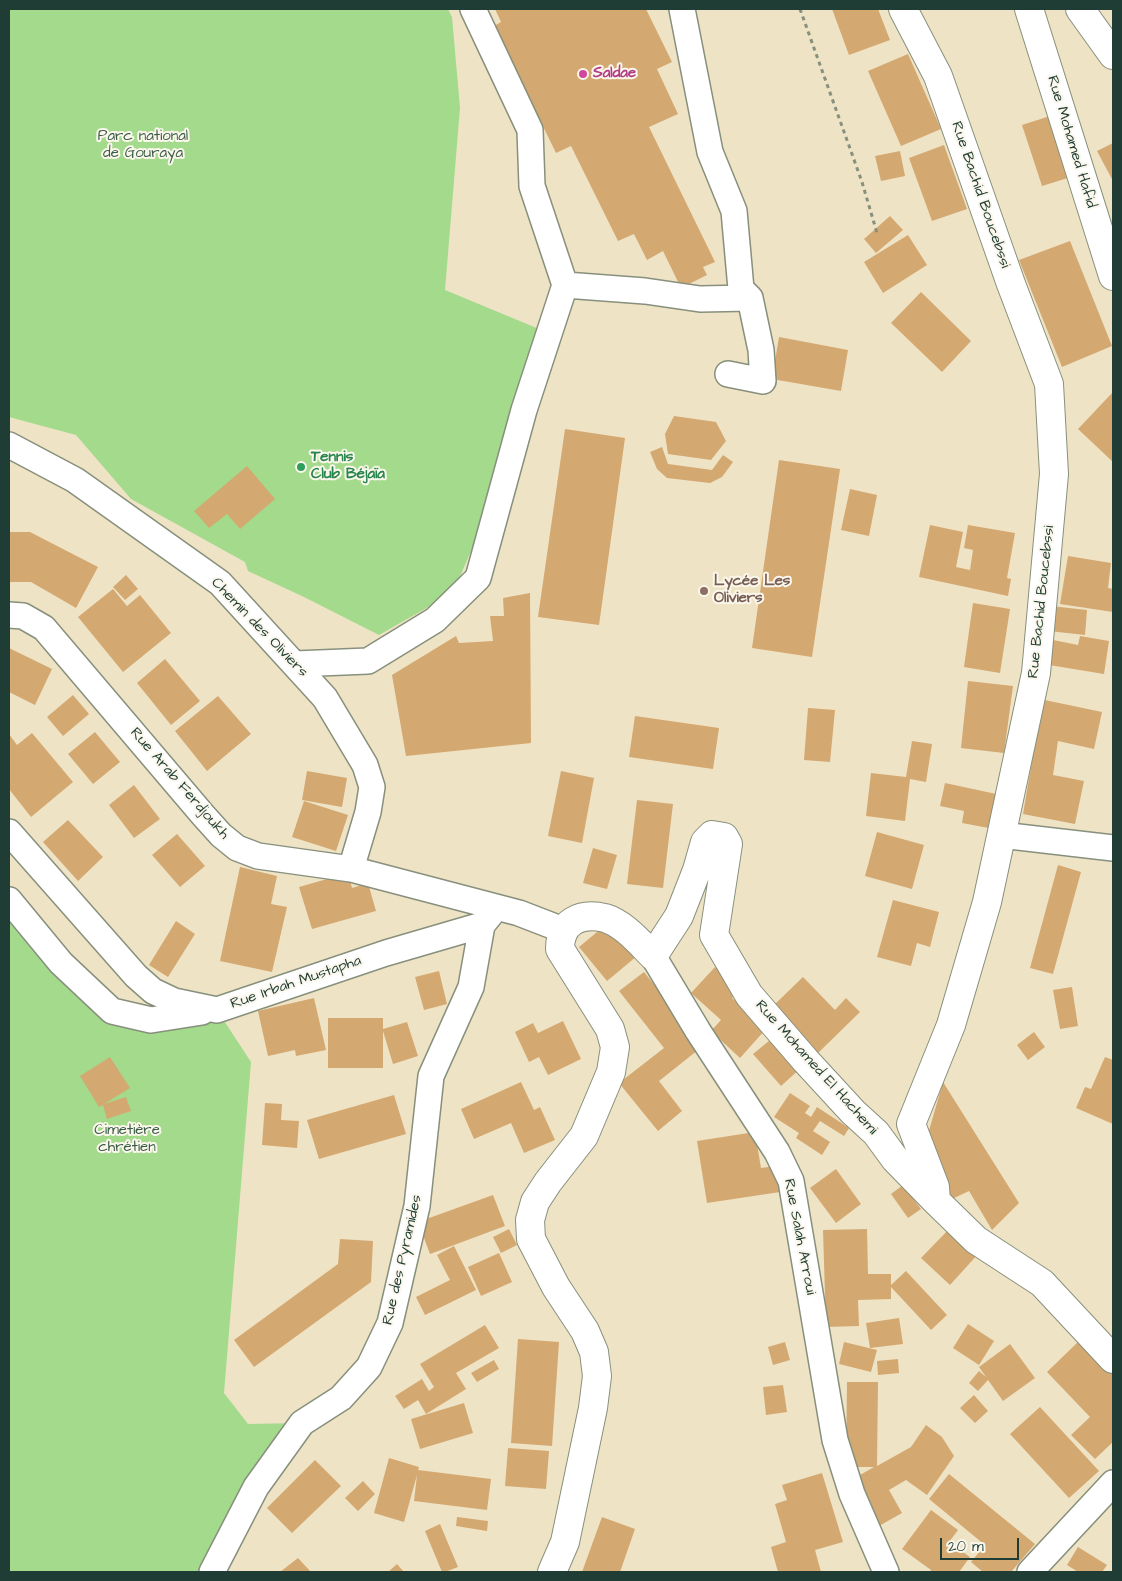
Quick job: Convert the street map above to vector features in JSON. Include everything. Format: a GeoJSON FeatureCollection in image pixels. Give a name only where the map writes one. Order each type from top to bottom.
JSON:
{"type":"FeatureCollection","features":[{"type":"Feature","properties":{"kind":"main road","name":"Rue Bachid Boucebssi"},"geometry":{"type":"LineString","coordinates":[[903,9],[938,76],[1008,275],[1050,384],[1054,474],[1036,673],[987,902],[951,1025],[911,1124],[935,1187],[936,1201]]}},
{"type":"Feature","properties":{"kind":"main road","name":"Rue Mohamed Hafid"},"geometry":{"type":"LineString","coordinates":[[1029,9],[1113,276]]}},
{"type":"Feature","properties":{"kind":"main road"},"geometry":{"type":"LineString","coordinates":[[1080,9],[1113,55]]}},
{"type":"Feature","properties":{"kind":"main road","name":"Rue Mohamed El Hachemi"},"geometry":{"type":"LineString","coordinates":[[653,956],[679,916],[706,842],[712,835],[724,837],[728,844],[726,866],[714,935],[729,964],[749,995],[853,1112],[876,1133],[895,1159],[936,1201],[976,1240],[1042,1283],[1113,1359]]}},
{"type":"Feature","properties":{"kind":"main road","name":"Rue Salah Arroui"},"geometry":{"type":"LineString","coordinates":[[561,935],[568,923],[579,918],[605,918],[634,938],[653,956]]}},
{"type":"Feature","properties":{"kind":"main road"},"geometry":{"type":"LineString","coordinates":[[552,1572],[565,1542],[593,1408],[597,1376],[594,1352],[585,1331],[556,1287],[531,1239],[530,1220],[536,1202],[548,1182],[584,1136],[610,1072],[615,1047],[610,1029],[560,949],[561,935]]}},
{"type":"Feature","properties":{"kind":"street"},"geometry":{"type":"LineString","coordinates":[[295,664],[368,661],[434,620],[478,578],[524,410],[565,285],[532,186],[530,130],[473,9]]}},
{"type":"Feature","properties":{"kind":"street"},"geometry":{"type":"LineString","coordinates":[[682,9],[710,152],[734,211],[741,289],[750,298],[761,350],[763,381],[728,374]]}},
{"type":"Feature","properties":{"kind":"street"},"geometry":{"type":"LineString","coordinates":[[565,285],[645,291],[700,299],[750,298]]}},
{"type":"Feature","properties":{"kind":"street","name":"Chemin des Oliviers"},"geometry":{"type":"LineString","coordinates":[[9,446],[75,480],[220,583],[325,698],[364,764],[372,787],[368,812],[351,868]]}},
{"type":"Feature","properties":{"kind":"street","name":"Rue Arab Ferdjoukh"},"geometry":{"type":"LineString","coordinates":[[9,615],[23,616],[44,628],[203,815],[221,835],[237,848],[258,856],[351,868],[489,917],[519,913],[561,935]]}},
{"type":"Feature","properties":{"kind":"street","name":"Rue Irbah Mustapha"},"geometry":{"type":"LineString","coordinates":[[9,832],[136,976],[153,991],[174,1001],[217,1010],[489,917]]}},
{"type":"Feature","properties":{"kind":"street"},"geometry":{"type":"LineString","coordinates":[[1001,834],[1113,848]]}},
{"type":"Feature","properties":{"kind":"street"},"geometry":{"type":"LineString","coordinates":[[9,900],[60,963],[112,1011],[151,1020],[217,1010]]}},
{"type":"Feature","properties":{"kind":"street","name":"Rue des Pyramides"},"geometry":{"type":"LineString","coordinates":[[212,1572],[256,1487],[302,1423],[341,1398],[370,1367],[390,1323],[417,1206],[431,1076],[471,987],[489,917]]}},
{"type":"Feature","properties":{"kind":"street","name":"Rue Salah Arroui"},"geometry":{"type":"LineString","coordinates":[[653,956],[698,1032],[777,1152],[791,1181],[835,1440],[843,1471],[886,1572]]}},
{"type":"Feature","properties":{"kind":"street"},"geometry":{"type":"LineString","coordinates":[[1030,1572],[1113,1483]]}},
{"type":"Feature","properties":{"kind":"street"},"geometry":{"type":"LineString","coordinates":[[868,1532],[867,1551],[874,1572]]}},
{"type":"Feature","properties":{"kind":"path"},"geometry":{"type":"LineString","coordinates":[[800,9],[862,182],[877,233]]}},
{"type":"Feature","properties":{"kind":"green space","name":"Parc national de Gouraya"},"geometry":{"type":"Polygon","coordinates":[[[9,9],[448,9],[452,17],[460,108],[445,290],[539,329],[482,525],[453,593],[379,635],[248,571],[245,562],[131,499],[76,435],[9,417],[9,9]]]}},
{"type":"Feature","properties":{"kind":"green space","name":"Cimetière chrétien"},"geometry":{"type":"Polygon","coordinates":[[[9,900],[112,1011],[217,1010],[251,1062],[224,1393],[248,1424],[302,1423],[212,1572],[9,1572],[9,900]]]}},
{"type":"Feature","properties":{"kind":"building"},"geometry":{"type":"Polygon","coordinates":[[[495,9],[646,9],[672,62],[657,69],[678,114],[649,127],[715,262],[703,267],[707,275],[681,288],[663,251],[647,260],[634,234],[618,241],[571,146],[556,153],[494,26],[501,22],[495,9]]]}},
{"type":"Feature","properties":{"kind":"building"},"geometry":{"type":"Polygon","coordinates":[[[832,9],[878,9],[890,40],[849,55],[832,9]]]}},
{"type":"Feature","properties":{"kind":"building"},"geometry":{"type":"Polygon","coordinates":[[[908,54],[941,129],[901,146],[868,71],[908,54]]]}},
{"type":"Feature","properties":{"kind":"building"},"geometry":{"type":"Polygon","coordinates":[[[1050,116],[1071,177],[1042,186],[1022,125],[1050,116]]]}},
{"type":"Feature","properties":{"kind":"building"},"geometry":{"type":"Polygon","coordinates":[[[1113,143],[1113,181],[1097,151],[1113,143]]]}},
{"type":"Feature","properties":{"kind":"building"},"geometry":{"type":"Polygon","coordinates":[[[944,145],[967,209],[932,221],[909,158],[944,145]]]}},
{"type":"Feature","properties":{"kind":"building"},"geometry":{"type":"Polygon","coordinates":[[[900,151],[905,176],[881,181],[875,156],[900,151]]]}},
{"type":"Feature","properties":{"kind":"building"},"geometry":{"type":"Polygon","coordinates":[[[890,216],[903,230],[876,253],[864,239],[890,216]]]}},
{"type":"Feature","properties":{"kind":"building"},"geometry":{"type":"Polygon","coordinates":[[[908,235],[927,265],[883,293],[864,262],[908,235]]]}},
{"type":"Feature","properties":{"kind":"building"},"geometry":{"type":"Polygon","coordinates":[[[1070,241],[1112,346],[1062,367],[1019,260],[1070,241]]]}},
{"type":"Feature","properties":{"kind":"building"},"geometry":{"type":"Polygon","coordinates":[[[921,292],[971,341],[942,372],[891,323],[921,292]]]}},
{"type":"Feature","properties":{"kind":"building"},"geometry":{"type":"Polygon","coordinates":[[[779,337],[848,350],[841,391],[772,379],[779,337]]]}},
{"type":"Feature","properties":{"kind":"building"},"geometry":{"type":"Polygon","coordinates":[[[1113,392],[1113,462],[1078,429],[1113,392]]]}},
{"type":"Feature","properties":{"kind":"building"},"geometry":{"type":"Polygon","coordinates":[[[674,416],[716,422],[726,441],[711,460],[668,454],[665,434],[674,416]]]}},
{"type":"Feature","properties":{"kind":"building"},"geometry":{"type":"Polygon","coordinates":[[[565,429],[625,438],[599,625],[538,617],[565,429]]]}},
{"type":"Feature","properties":{"kind":"building"},"geometry":{"type":"Polygon","coordinates":[[[662,447],[668,464],[712,470],[723,455],[733,462],[722,477],[710,483],[667,478],[657,469],[650,452],[662,447]]]}},
{"type":"Feature","properties":{"kind":"building"},"geometry":{"type":"Polygon","coordinates":[[[779,460],[840,469],[812,657],[752,648],[779,460]]]}},
{"type":"Feature","properties":{"kind":"building"},"geometry":{"type":"Polygon","coordinates":[[[247,466],[275,499],[240,529],[227,514],[209,528],[194,511],[247,466]]]}},
{"type":"Feature","properties":{"kind":"building"},"geometry":{"type":"Polygon","coordinates":[[[850,489],[877,495],[869,536],[841,530],[850,489]]]}},
{"type":"Feature","properties":{"kind":"building"},"geometry":{"type":"Polygon","coordinates":[[[930,525],[963,532],[956,567],[970,570],[973,550],[964,548],[968,525],[1015,533],[1007,578],[1011,579],[1008,596],[919,577],[930,525]]]}},
{"type":"Feature","properties":{"kind":"building"},"geometry":{"type":"Polygon","coordinates":[[[9,532],[30,532],[98,567],[76,608],[31,582],[9,582],[9,532]]]}},
{"type":"Feature","properties":{"kind":"building"},"geometry":{"type":"Polygon","coordinates":[[[1068,556],[1111,563],[1108,588],[1113,589],[1113,612],[1060,604],[1068,556]]]}},
{"type":"Feature","properties":{"kind":"building"},"geometry":{"type":"Polygon","coordinates":[[[126,575],[138,589],[125,600],[113,587],[126,575]]]}},
{"type":"Feature","properties":{"kind":"building"},"geometry":{"type":"Polygon","coordinates":[[[113,589],[127,606],[140,595],[171,633],[123,672],[78,617],[113,589]]]}},
{"type":"Feature","properties":{"kind":"building"},"geometry":{"type":"Polygon","coordinates":[[[530,593],[531,743],[406,756],[392,675],[456,636],[459,643],[493,641],[490,616],[504,616],[503,598],[530,593]]]}},
{"type":"Feature","properties":{"kind":"building"},"geometry":{"type":"Polygon","coordinates":[[[973,603],[1010,609],[1000,673],[964,667],[973,603]]]}},
{"type":"Feature","properties":{"kind":"building"},"geometry":{"type":"Polygon","coordinates":[[[1051,606],[1087,610],[1085,635],[1049,631],[1051,606]]]}},
{"type":"Feature","properties":{"kind":"building"},"geometry":{"type":"Polygon","coordinates":[[[1080,636],[1109,641],[1104,674],[1043,664],[1048,639],[1078,645],[1080,636]]]}},
{"type":"Feature","properties":{"kind":"building"},"geometry":{"type":"Polygon","coordinates":[[[9,648],[52,669],[35,705],[9,692],[9,648]]]}},
{"type":"Feature","properties":{"kind":"building"},"geometry":{"type":"Polygon","coordinates":[[[165,659],[200,701],[171,725],[137,683],[165,659]]]}},
{"type":"Feature","properties":{"kind":"building"},"geometry":{"type":"Polygon","coordinates":[[[968,681],[1013,686],[1004,753],[961,748],[968,681]]]}},
{"type":"Feature","properties":{"kind":"building"},"geometry":{"type":"Polygon","coordinates":[[[73,695],[89,714],[63,736],[47,717],[73,695]]]}},
{"type":"Feature","properties":{"kind":"building"},"geometry":{"type":"Polygon","coordinates":[[[218,696],[251,734],[207,771],[175,731],[218,696]]]}},
{"type":"Feature","properties":{"kind":"building"},"geometry":{"type":"Polygon","coordinates":[[[1040,699],[1102,712],[1094,749],[1058,741],[1053,775],[1084,781],[1075,824],[1023,814],[1038,726],[1040,699]]]}},
{"type":"Feature","properties":{"kind":"building"},"geometry":{"type":"Polygon","coordinates":[[[808,708],[835,710],[830,762],[804,760],[808,708]]]}},
{"type":"Feature","properties":{"kind":"building"},"geometry":{"type":"Polygon","coordinates":[[[635,716],[719,728],[713,769],[629,757],[635,716]]]}},
{"type":"Feature","properties":{"kind":"building"},"geometry":{"type":"Polygon","coordinates":[[[95,732],[120,762],[93,784],[68,754],[95,732]]]}},
{"type":"Feature","properties":{"kind":"building"},"geometry":{"type":"Polygon","coordinates":[[[32,733],[73,782],[31,817],[9,789],[9,734],[17,745],[32,733]]]}},
{"type":"Feature","properties":{"kind":"building"},"geometry":{"type":"Polygon","coordinates":[[[912,741],[932,744],[926,782],[910,779],[905,821],[866,816],[871,773],[906,777],[912,741]]]}},
{"type":"Feature","properties":{"kind":"building"},"geometry":{"type":"Polygon","coordinates":[[[307,771],[347,778],[342,807],[302,800],[307,771]]]}},
{"type":"Feature","properties":{"kind":"building"},"geometry":{"type":"Polygon","coordinates":[[[561,771],[594,778],[582,843],[548,836],[561,771]]]}},
{"type":"Feature","properties":{"kind":"building"},"geometry":{"type":"Polygon","coordinates":[[[945,783],[1001,795],[994,829],[962,823],[964,811],[940,806],[945,783]]]}},
{"type":"Feature","properties":{"kind":"building"},"geometry":{"type":"Polygon","coordinates":[[[134,785],[160,819],[134,838],[109,805],[134,785]]]}},
{"type":"Feature","properties":{"kind":"building"},"geometry":{"type":"Polygon","coordinates":[[[637,800],[673,804],[663,888],[627,884],[637,800]]]}},
{"type":"Feature","properties":{"kind":"building"},"geometry":{"type":"Polygon","coordinates":[[[304,801],[348,815],[336,851],[292,837],[304,801]]]}},
{"type":"Feature","properties":{"kind":"building"},"geometry":{"type":"Polygon","coordinates":[[[68,820],[103,857],[78,881],[43,842],[68,820]]]}},
{"type":"Feature","properties":{"kind":"building"},"geometry":{"type":"Polygon","coordinates":[[[877,832],[924,845],[912,889],[865,876],[877,832]]]}},
{"type":"Feature","properties":{"kind":"building"},"geometry":{"type":"Polygon","coordinates":[[[177,834],[205,866],[180,887],[152,855],[177,834]]]}},
{"type":"Feature","properties":{"kind":"building"},"geometry":{"type":"Polygon","coordinates":[[[593,848],[617,855],[607,889],[583,883],[593,848]]]}},
{"type":"Feature","properties":{"kind":"building"},"geometry":{"type":"Polygon","coordinates":[[[1058,865],[1081,872],[1053,974],[1030,968],[1058,865]]]}},
{"type":"Feature","properties":{"kind":"building"},"geometry":{"type":"Polygon","coordinates":[[[240,867],[277,876],[271,904],[287,907],[272,972],[220,961],[240,867]]]}},
{"type":"Feature","properties":{"kind":"building"},"geometry":{"type":"Polygon","coordinates":[[[348,873],[352,888],[368,883],[376,911],[312,929],[299,887],[348,873]]]}},
{"type":"Feature","properties":{"kind":"building"},"geometry":{"type":"Polygon","coordinates":[[[893,900],[939,912],[930,947],[917,943],[911,966],[877,957],[893,900]]]}},
{"type":"Feature","properties":{"kind":"building"},"geometry":{"type":"Polygon","coordinates":[[[176,921],[195,934],[168,977],[149,965],[176,921]]]}},
{"type":"Feature","properties":{"kind":"building"},"geometry":{"type":"Polygon","coordinates":[[[609,922],[637,956],[607,981],[579,947],[609,922]]]}},
{"type":"Feature","properties":{"kind":"building"},"geometry":{"type":"Polygon","coordinates":[[[715,967],[740,989],[732,998],[766,1029],[740,1058],[711,1031],[721,1020],[691,993],[715,967]]]}},
{"type":"Feature","properties":{"kind":"building"},"geometry":{"type":"Polygon","coordinates":[[[439,971],[447,1004],[424,1010],[415,977],[439,971]]]}},
{"type":"Feature","properties":{"kind":"building"},"geometry":{"type":"Polygon","coordinates":[[[644,972],[703,1046],[659,1081],[682,1111],[658,1131],[619,1083],[664,1048],[619,991],[644,972]]]}},
{"type":"Feature","properties":{"kind":"building"},"geometry":{"type":"Polygon","coordinates":[[[803,977],[835,1010],[846,998],[860,1012],[818,1053],[772,1007],[803,977]]]}},
{"type":"Feature","properties":{"kind":"building"},"geometry":{"type":"Polygon","coordinates":[[[1072,987],[1078,1026],[1060,1029],[1053,990],[1072,987]]]}},
{"type":"Feature","properties":{"kind":"building"},"geometry":{"type":"Polygon","coordinates":[[[314,998],[326,1050],[296,1056],[295,1050],[268,1056],[258,1011],[314,998]]]}},
{"type":"Feature","properties":{"kind":"building"},"geometry":{"type":"Polygon","coordinates":[[[328,1018],[383,1018],[383,1029],[407,1022],[418,1056],[393,1064],[383,1031],[383,1068],[328,1068],[328,1018]]]}},
{"type":"Feature","properties":{"kind":"building"},"geometry":{"type":"Polygon","coordinates":[[[563,1021],[581,1059],[548,1075],[539,1057],[529,1062],[515,1032],[533,1023],[538,1033],[563,1021]]]}},
{"type":"Feature","properties":{"kind":"building"},"geometry":{"type":"Polygon","coordinates":[[[1034,1032],[1045,1047],[1028,1060],[1017,1045],[1034,1032]]]}},
{"type":"Feature","properties":{"kind":"building"},"geometry":{"type":"Polygon","coordinates":[[[775,1036],[802,1067],[781,1086],[753,1054],[775,1036]]]}},
{"type":"Feature","properties":{"kind":"building"},"geometry":{"type":"Polygon","coordinates":[[[110,1057],[130,1088],[104,1104],[126,1097],[131,1111],[107,1119],[103,1105],[99,1107],[80,1076],[110,1057]]]}},
{"type":"Feature","properties":{"kind":"building"},"geometry":{"type":"Polygon","coordinates":[[[1105,1057],[1113,1060],[1113,1124],[1076,1108],[1085,1087],[1091,1089],[1105,1057]]]}},
{"type":"Feature","properties":{"kind":"building"},"geometry":{"type":"Polygon","coordinates":[[[521,1082],[534,1110],[540,1107],[555,1140],[524,1153],[511,1123],[474,1139],[461,1109],[521,1082]]]}},
{"type":"Feature","properties":{"kind":"building"},"geometry":{"type":"Polygon","coordinates":[[[943,1082],[1019,1203],[992,1230],[969,1191],[952,1199],[926,1141],[943,1082]]]}},
{"type":"Feature","properties":{"kind":"building"},"geometry":{"type":"Polygon","coordinates":[[[790,1093],[810,1106],[805,1113],[811,1117],[817,1107],[849,1128],[844,1136],[820,1121],[813,1131],[830,1142],[822,1155],[796,1138],[799,1133],[774,1117],[790,1093]]]}},
{"type":"Feature","properties":{"kind":"building"},"geometry":{"type":"Polygon","coordinates":[[[394,1095],[406,1134],[319,1159],[307,1120],[394,1095]]]}},
{"type":"Feature","properties":{"kind":"building"},"geometry":{"type":"Polygon","coordinates":[[[265,1103],[282,1104],[281,1120],[299,1121],[297,1148],[262,1145],[265,1103]]]}},
{"type":"Feature","properties":{"kind":"building"},"geometry":{"type":"Polygon","coordinates":[[[755,1132],[761,1168],[776,1166],[780,1192],[707,1203],[697,1141],[755,1132]]]}},
{"type":"Feature","properties":{"kind":"building"},"geometry":{"type":"Polygon","coordinates":[[[836,1169],[861,1204],[836,1223],[810,1188],[836,1169]]]}},
{"type":"Feature","properties":{"kind":"building"},"geometry":{"type":"Polygon","coordinates":[[[903,1185],[921,1209],[908,1218],[891,1194],[903,1185]]]}},
{"type":"Feature","properties":{"kind":"building"},"geometry":{"type":"Polygon","coordinates":[[[493,1195],[505,1226],[430,1254],[418,1222],[493,1195]]]}},
{"type":"Feature","properties":{"kind":"building"},"geometry":{"type":"Polygon","coordinates":[[[951,1227],[979,1253],[950,1285],[921,1258],[951,1227]]]}},
{"type":"Feature","properties":{"kind":"building"},"geometry":{"type":"Polygon","coordinates":[[[509,1229],[517,1245],[501,1253],[493,1237],[509,1229]]]}},
{"type":"Feature","properties":{"kind":"building"},"geometry":{"type":"Polygon","coordinates":[[[867,1229],[868,1274],[891,1274],[891,1285],[906,1271],[947,1315],[931,1330],[891,1287],[891,1299],[858,1300],[859,1326],[826,1327],[823,1230],[867,1229]]]}},
{"type":"Feature","properties":{"kind":"building"},"geometry":{"type":"Polygon","coordinates":[[[340,1239],[373,1241],[371,1282],[254,1367],[234,1340],[338,1264],[340,1239]]]}},
{"type":"Feature","properties":{"kind":"building"},"geometry":{"type":"Polygon","coordinates":[[[454,1246],[476,1290],[425,1315],[416,1297],[450,1280],[437,1255],[454,1246]]]}},
{"type":"Feature","properties":{"kind":"building"},"geometry":{"type":"Polygon","coordinates":[[[499,1253],[512,1282],[481,1296],[468,1267],[499,1253]]]}},
{"type":"Feature","properties":{"kind":"building"},"geometry":{"type":"Polygon","coordinates":[[[899,1318],[903,1344],[870,1348],[866,1323],[899,1318]]]}},
{"type":"Feature","properties":{"kind":"building"},"geometry":{"type":"Polygon","coordinates":[[[968,1324],[994,1341],[979,1365],[953,1348],[968,1324]]]}},
{"type":"Feature","properties":{"kind":"building"},"geometry":{"type":"Polygon","coordinates":[[[485,1325],[499,1348],[456,1373],[466,1389],[426,1414],[418,1400],[404,1409],[395,1396],[422,1379],[429,1391],[434,1387],[420,1364],[485,1325]]]}},
{"type":"Feature","properties":{"kind":"building"},"geometry":{"type":"Polygon","coordinates":[[[518,1339],[559,1342],[552,1446],[511,1443],[518,1339]]]}},
{"type":"Feature","properties":{"kind":"building"},"geometry":{"type":"Polygon","coordinates":[[[1080,1340],[1113,1374],[1113,1442],[1095,1459],[1071,1435],[1090,1417],[1047,1372],[1080,1340]]]}},
{"type":"Feature","properties":{"kind":"building"},"geometry":{"type":"Polygon","coordinates":[[[785,1342],[790,1360],[773,1365],[768,1347],[785,1342]]]}},
{"type":"Feature","properties":{"kind":"building"},"geometry":{"type":"Polygon","coordinates":[[[844,1342],[877,1350],[871,1372],[839,1364],[844,1342]]]}},
{"type":"Feature","properties":{"kind":"building"},"geometry":{"type":"Polygon","coordinates":[[[1010,1344],[1035,1378],[1003,1401],[988,1380],[978,1391],[969,1383],[979,1371],[986,1377],[979,1367],[1010,1344]]]}},
{"type":"Feature","properties":{"kind":"building"},"geometry":{"type":"Polygon","coordinates":[[[898,1359],[899,1373],[878,1375],[877,1361],[898,1359]]]}},
{"type":"Feature","properties":{"kind":"building"},"geometry":{"type":"Polygon","coordinates":[[[494,1360],[499,1369],[477,1382],[471,1373],[494,1360]]]}},
{"type":"Feature","properties":{"kind":"building"},"geometry":{"type":"Polygon","coordinates":[[[847,1382],[878,1382],[877,1466],[911,1447],[926,1425],[942,1437],[954,1456],[927,1495],[906,1480],[889,1490],[902,1513],[879,1526],[853,1479],[874,1467],[846,1467],[847,1382]]]}},
{"type":"Feature","properties":{"kind":"building"},"geometry":{"type":"Polygon","coordinates":[[[783,1385],[787,1412],[766,1415],[763,1387],[783,1385]]]}},
{"type":"Feature","properties":{"kind":"building"},"geometry":{"type":"Polygon","coordinates":[[[974,1395],[988,1411],[975,1423],[960,1408],[974,1395]]]}},
{"type":"Feature","properties":{"kind":"building"},"geometry":{"type":"Polygon","coordinates":[[[464,1403],[473,1433],[420,1449],[411,1419],[464,1403]]]}},
{"type":"Feature","properties":{"kind":"building"},"geometry":{"type":"Polygon","coordinates":[[[1040,1407],[1099,1471],[1069,1498],[1010,1434],[1040,1407]]]}},
{"type":"Feature","properties":{"kind":"building"},"geometry":{"type":"Polygon","coordinates":[[[508,1448],[549,1451],[546,1489],[505,1486],[508,1448]]]}},
{"type":"Feature","properties":{"kind":"building"},"geometry":{"type":"Polygon","coordinates":[[[389,1458],[419,1467],[418,1470],[491,1479],[487,1510],[414,1501],[417,1475],[404,1522],[374,1513],[389,1458]]]}},
{"type":"Feature","properties":{"kind":"building"},"geometry":{"type":"Polygon","coordinates":[[[315,1460],[341,1486],[292,1533],[267,1508],[315,1460]]]}},
{"type":"Feature","properties":{"kind":"building"},"geometry":{"type":"Polygon","coordinates":[[[822,1473],[843,1542],[815,1550],[821,1572],[778,1572],[771,1547],[786,1542],[775,1504],[787,1500],[782,1485],[822,1473]]]}},
{"type":"Feature","properties":{"kind":"building"},"geometry":{"type":"Polygon","coordinates":[[[949,1474],[1035,1544],[1011,1572],[983,1572],[971,1562],[985,1545],[929,1499],[949,1474]]]}},
{"type":"Feature","properties":{"kind":"building"},"geometry":{"type":"Polygon","coordinates":[[[363,1481],[375,1494],[358,1511],[345,1498],[363,1481]]]}},
{"type":"Feature","properties":{"kind":"building"},"geometry":{"type":"Polygon","coordinates":[[[931,1510],[958,1530],[949,1542],[970,1557],[959,1572],[930,1572],[931,1570],[902,1549],[931,1510]]]}},
{"type":"Feature","properties":{"kind":"building"},"geometry":{"type":"Polygon","coordinates":[[[457,1517],[488,1521],[487,1531],[456,1526],[457,1517]]]}},
{"type":"Feature","properties":{"kind":"building"},"geometry":{"type":"Polygon","coordinates":[[[602,1517],[635,1529],[620,1572],[582,1572],[602,1517]]]}},
{"type":"Feature","properties":{"kind":"building"},"geometry":{"type":"Polygon","coordinates":[[[440,1524],[458,1567],[445,1572],[442,1572],[425,1531],[440,1524]]]}},
{"type":"Feature","properties":{"kind":"building"},"geometry":{"type":"Polygon","coordinates":[[[1078,1547],[1107,1565],[1102,1572],[1078,1572],[1067,1565],[1078,1547]]]}},
{"type":"Feature","properties":{"kind":"building"},"geometry":{"type":"Polygon","coordinates":[[[298,1558],[311,1572],[280,1572],[298,1558]]]}},
{"type":"Feature","properties":{"kind":"building"},"geometry":{"type":"Polygon","coordinates":[[[397,1564],[404,1572],[388,1572],[397,1564]]]}},
{"type":"Feature","properties":{"kind":"place","name":"Saldae"},"geometry":{"type":"Point","coordinates":[583,74]}},
{"type":"Feature","properties":{"kind":"place","name":"Tennis Club Béjaïa"},"geometry":{"type":"Point","coordinates":[301,467]}},
{"type":"Feature","properties":{"kind":"place","name":"Lycée Les Oliviers"},"geometry":{"type":"Point","coordinates":[704,591]}}]}
